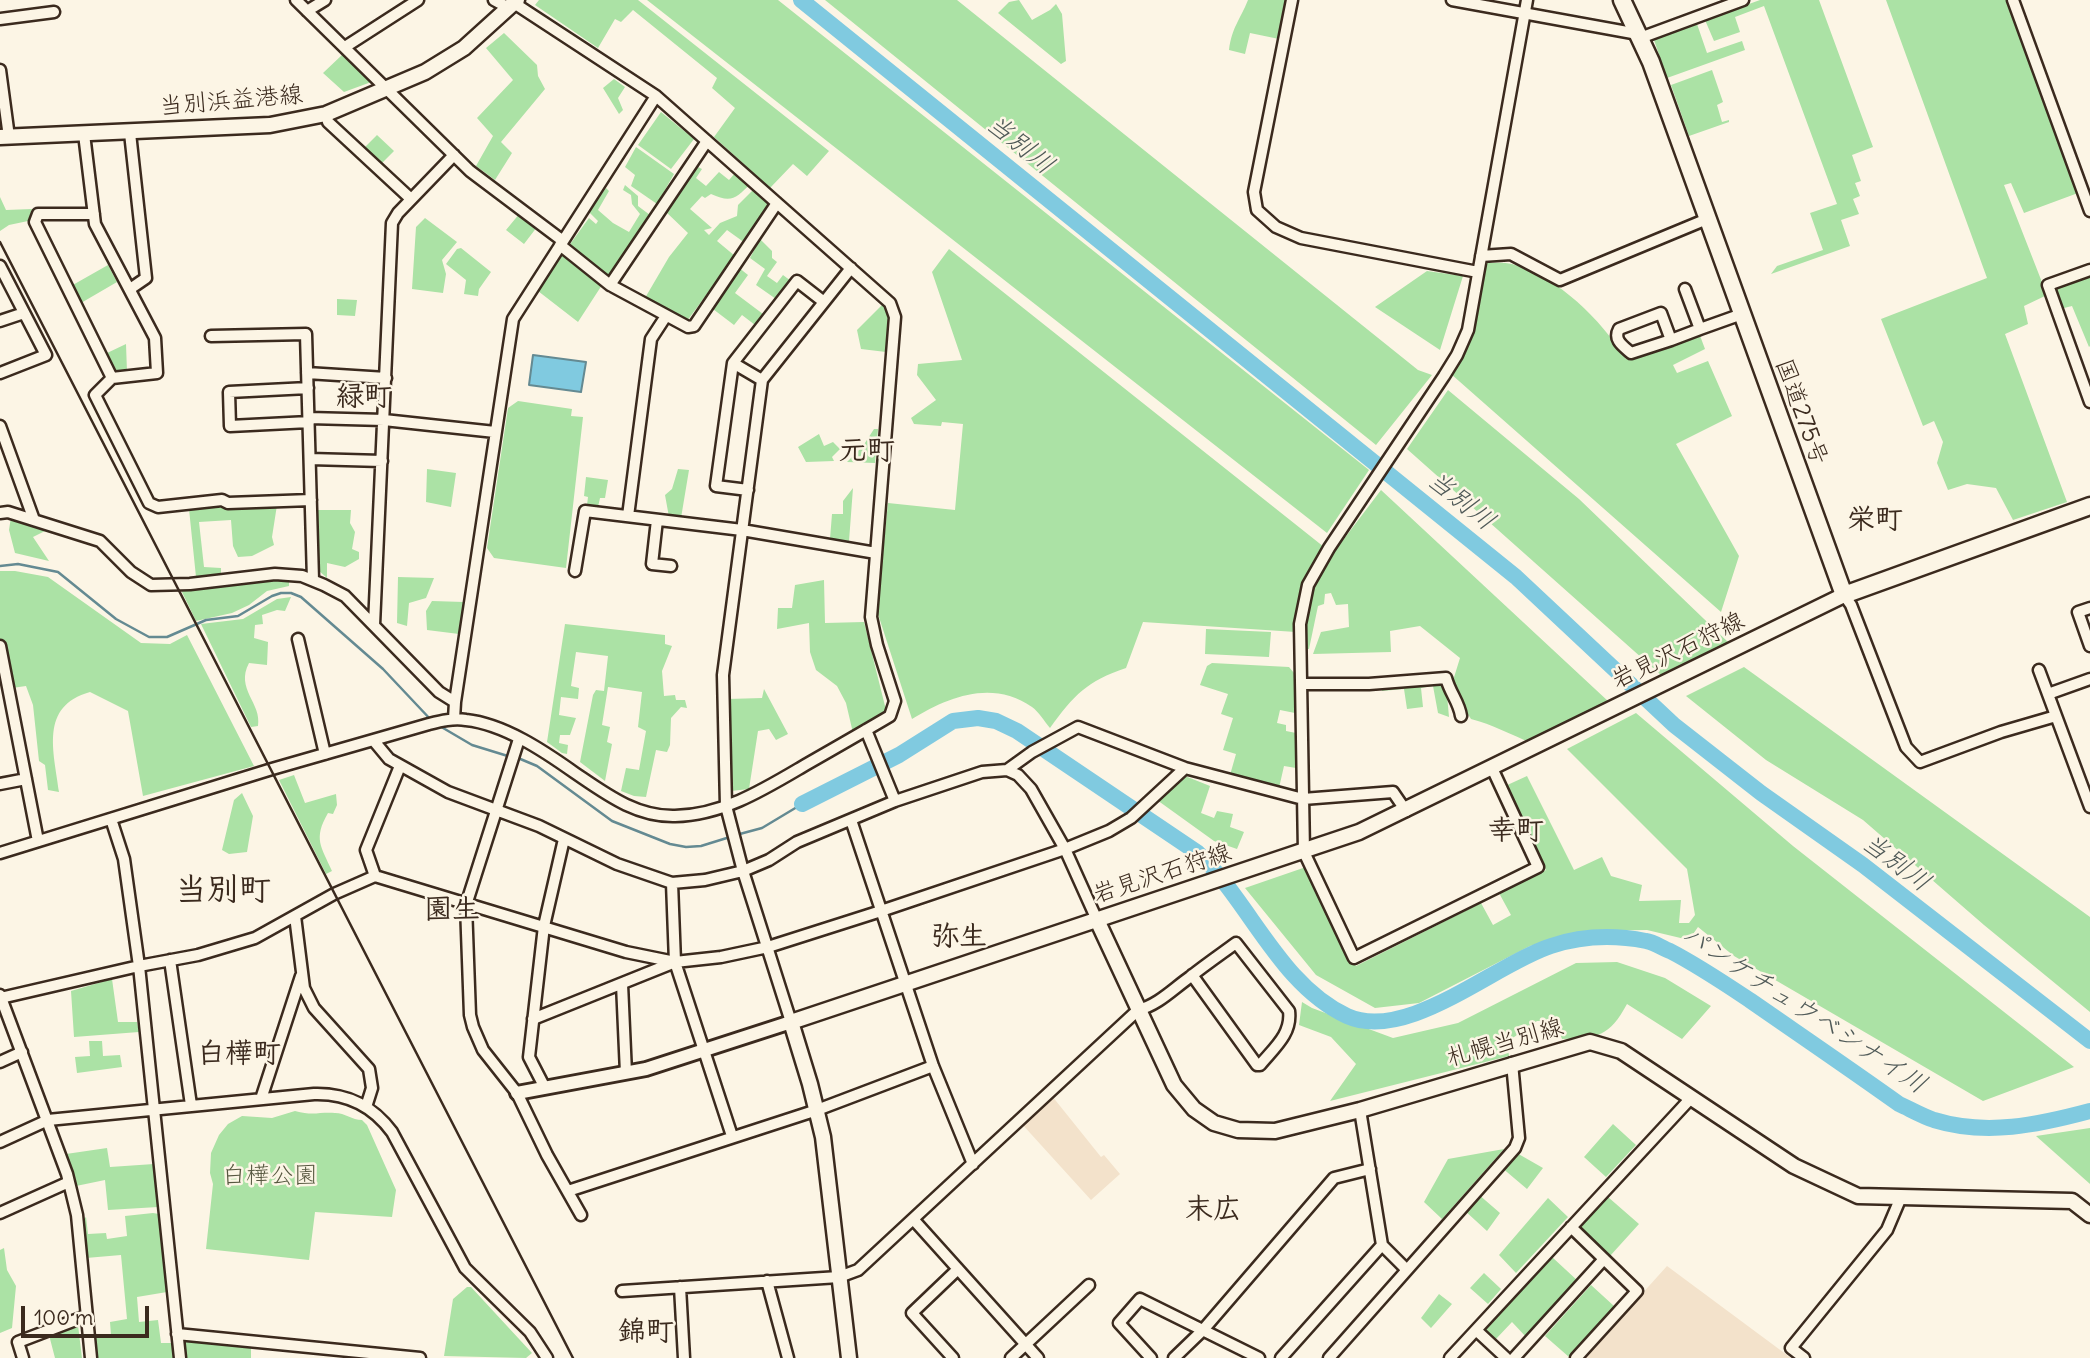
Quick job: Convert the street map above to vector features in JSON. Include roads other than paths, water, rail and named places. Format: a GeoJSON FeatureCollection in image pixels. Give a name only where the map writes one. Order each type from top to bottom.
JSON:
{"type":"FeatureCollection","features":[{"type":"Feature","properties":{"kind":"highway","name":"国道275号"},"geometry":{"type":"LineString","coordinates":[[1622,0],[1651,62],[1844,595]]}},
{"type":"Feature","properties":{"kind":"highway"},"geometry":{"type":"LineString","coordinates":[[1844,595],[2090,506]]}},
{"type":"Feature","properties":{"kind":"main road","name":"当別浜益港線"},"geometry":{"type":"LineString","coordinates":[[4,137],[270,125],[326,114],[425,72],[464,48],[513,3]]}},
{"type":"Feature","properties":{"kind":"main road","name":"岩見沢石狩線"},"geometry":{"type":"LineString","coordinates":[[791,1022],[1359,832],[1844,595]]}},
{"type":"Feature","properties":{"kind":"main road","name":"札幌当別線"},"geometry":{"type":"LineString","coordinates":[[1097,920],[1174,1085],[1194,1109],[1214,1123],[1238,1130],[1275,1131],[1360,1110],[1590,1042],[1620,1051],[1794,1166],[1858,1196],[2072,1201],[2090,1215]]}},
{"type":"Feature","properties":{"kind":"main road"},"geometry":{"type":"LineString","coordinates":[[517,1093],[626,1073],[791,1022],[817,1110],[849,1358]]}},
{"type":"Feature","properties":{"kind":"street"},"geometry":{"type":"LineString","coordinates":[[296,0],[470,171],[611,285],[688,327],[694,326],[778,203]]}},
{"type":"Feature","properties":{"kind":"street"},"geometry":{"type":"LineString","coordinates":[[307,11],[325,0]]}},
{"type":"Feature","properties":{"kind":"street"},"geometry":{"type":"LineString","coordinates":[[345,47],[418,0]]}},
{"type":"Feature","properties":{"kind":"street"},"geometry":{"type":"LineString","coordinates":[[0,853],[325,754],[450,720],[485,724],[519,739],[559,762],[615,800],[637,810],[674,816],[726,806],[755,795],[890,716],[895,701],[871,617],[895,317],[890,303],[656,96],[513,3],[494,0]]}},
{"type":"Feature","properties":{"kind":"street"},"geometry":{"type":"LineString","coordinates":[[1292,0],[1254,192],[1257,210],[1276,227],[1301,238],[1478,272]]}},
{"type":"Feature","properties":{"kind":"street"},"geometry":{"type":"LineString","coordinates":[[1452,0],[1639,36],[1743,0]]}},
{"type":"Feature","properties":{"kind":"street"},"geometry":{"type":"LineString","coordinates":[[1492,768],[1538,867],[1354,958],[1304,852],[1300,624],[1308,585],[1329,548],[1444,376],[1468,330],[1527,0]]}},
{"type":"Feature","properties":{"kind":"street"},"geometry":{"type":"LineString","coordinates":[[2013,0],[2090,211]]}},
{"type":"Feature","properties":{"kind":"street"},"geometry":{"type":"LineString","coordinates":[[0,19],[54,12]]}},
{"type":"Feature","properties":{"kind":"street"},"geometry":{"type":"LineString","coordinates":[[0,70],[4,137]]}},
{"type":"Feature","properties":{"kind":"street"},"geometry":{"type":"LineString","coordinates":[[450,720],[455,702],[513,319],[656,96]]}},
{"type":"Feature","properties":{"kind":"street"},"geometry":{"type":"LineString","coordinates":[[326,114],[328,121],[411,199]]}},
{"type":"Feature","properties":{"kind":"street"},"geometry":{"type":"LineString","coordinates":[[130,132],[146,278],[130,289]]}},
{"type":"Feature","properties":{"kind":"street"},"geometry":{"type":"LineString","coordinates":[[84,134],[95,224],[155,338],[157,373],[112,378],[95,395],[149,503],[158,507],[222,500],[228,503],[311,500]]}},
{"type":"Feature","properties":{"kind":"street"},"geometry":{"type":"LineString","coordinates":[[611,285],[707,141]]}},
{"type":"Feature","properties":{"kind":"street"},"geometry":{"type":"LineString","coordinates":[[374,625],[392,223],[398,213],[454,155]]}},
{"type":"Feature","properties":{"kind":"street"},"geometry":{"type":"LineString","coordinates":[[94,214],[38,214],[35,222],[112,378]]}},
{"type":"Feature","properties":{"kind":"street"},"geometry":{"type":"LineString","coordinates":[[1481,256],[1511,254],[1560,280],[1707,219]]}},
{"type":"Feature","properties":{"kind":"street"},"geometry":{"type":"LineString","coordinates":[[0,266],[46,355],[0,373]]}},
{"type":"Feature","properties":{"kind":"street"},"geometry":{"type":"LineString","coordinates":[[791,1022],[743,870],[726,806],[723,675],[762,380],[852,268]]}},
{"type":"Feature","properties":{"kind":"street"},"geometry":{"type":"LineString","coordinates":[[2090,270],[2048,285],[2090,402]]}},
{"type":"Feature","properties":{"kind":"street"},"geometry":{"type":"LineString","coordinates":[[748,490],[716,486],[733,363],[797,281],[824,302]]}},
{"type":"Feature","properties":{"kind":"street"},"geometry":{"type":"LineString","coordinates":[[1685,289],[1700,329]]}},
{"type":"Feature","properties":{"kind":"street"},"geometry":{"type":"LineString","coordinates":[[0,321],[24,313]]}},
{"type":"Feature","properties":{"kind":"street"},"geometry":{"type":"LineString","coordinates":[[1671,340],[1661,313],[1619,329],[1616,334],[1618,341],[1631,353],[1671,340],[1742,314]]}},
{"type":"Feature","properties":{"kind":"street"},"geometry":{"type":"LineString","coordinates":[[628,516],[651,339],[666,316]]}},
{"type":"Feature","properties":{"kind":"street"},"geometry":{"type":"LineString","coordinates":[[211,336],[306,334],[313,580]]}},
{"type":"Feature","properties":{"kind":"street"},"geometry":{"type":"LineString","coordinates":[[733,363],[762,380]]}},
{"type":"Feature","properties":{"kind":"street"},"geometry":{"type":"LineString","coordinates":[[307,373],[386,378]]}},
{"type":"Feature","properties":{"kind":"street"},"geometry":{"type":"LineString","coordinates":[[308,388],[229,392],[230,426],[309,420],[384,420],[495,432]]}},
{"type":"Feature","properties":{"kind":"street"},"geometry":{"type":"LineString","coordinates":[[0,426],[34,520]]}},
{"type":"Feature","properties":{"kind":"street"},"geometry":{"type":"LineString","coordinates":[[310,459],[382,461]]}},
{"type":"Feature","properties":{"kind":"street"},"geometry":{"type":"LineString","coordinates":[[575,571],[585,511],[743,530],[876,552]]}},
{"type":"Feature","properties":{"kind":"street"},"geometry":{"type":"LineString","coordinates":[[0,513],[8,512],[100,541],[131,572],[151,584],[190,584],[275,574],[302,576],[313,580],[345,596],[439,692],[455,702]]}},
{"type":"Feature","properties":{"kind":"street"},"geometry":{"type":"LineString","coordinates":[[657,520],[652,564],[671,566]]}},
{"type":"Feature","properties":{"kind":"street"},"geometry":{"type":"LineString","coordinates":[[1844,595],[1851,605],[1906,747],[1920,762],[2001,732],[2056,716]]}},
{"type":"Feature","properties":{"kind":"street"},"geometry":{"type":"LineString","coordinates":[[2090,607],[2078,612],[2090,646]]}},
{"type":"Feature","properties":{"kind":"street"},"geometry":{"type":"LineString","coordinates":[[298,639],[325,754]]}},
{"type":"Feature","properties":{"kind":"street"},"geometry":{"type":"LineString","coordinates":[[0,646],[4,687],[38,841]]}},
{"type":"Feature","properties":{"kind":"street"},"geometry":{"type":"LineString","coordinates":[[2039,670],[2090,805]]}},
{"type":"Feature","properties":{"kind":"street"},"geometry":{"type":"LineString","coordinates":[[1301,684],[1369,684],[1446,678],[1451,693],[1460,703],[1461,716]]}},
{"type":"Feature","properties":{"kind":"street"},"geometry":{"type":"LineString","coordinates":[[2048,694],[2090,679]]}},
{"type":"Feature","properties":{"kind":"street"},"geometry":{"type":"LineString","coordinates":[[1007,770],[1032,752],[1078,727],[1185,768],[1303,799],[1393,792],[1406,811]]}},
{"type":"Feature","properties":{"kind":"street"},"geometry":{"type":"LineString","coordinates":[[866,730],[895,801]]}},
{"type":"Feature","properties":{"kind":"street"},"geometry":{"type":"LineString","coordinates":[[519,739],[466,905],[470,1015],[472,1027],[483,1050],[517,1093],[547,1155],[581,1215]]}},
{"type":"Feature","properties":{"kind":"street"},"geometry":{"type":"LineString","coordinates":[[374,741],[388,758],[448,792],[564,839],[617,864],[672,883],[705,880],[743,870],[769,860],[797,842],[895,801],[982,772],[1007,770],[1018,775],[1031,789],[1065,849],[1097,920]]}},
{"type":"Feature","properties":{"kind":"street"},"geometry":{"type":"LineString","coordinates":[[376,876],[366,850],[400,766]]}},
{"type":"Feature","properties":{"kind":"street"},"geometry":{"type":"LineString","coordinates":[[533,1019],[676,962],[735,955],[768,947],[1065,849],[1109,831],[1131,818],[1185,768]]}},
{"type":"Feature","properties":{"kind":"street"},"geometry":{"type":"LineString","coordinates":[[0,784],[26,779]]}},
{"type":"Feature","properties":{"kind":"street"},"geometry":{"type":"LineString","coordinates":[[111,819],[124,859],[139,966],[180,1358]]}},
{"type":"Feature","properties":{"kind":"street"},"geometry":{"type":"LineString","coordinates":[[851,820],[933,1066],[973,1164]]}},
{"type":"Feature","properties":{"kind":"street"},"geometry":{"type":"LineString","coordinates":[[545,1088],[529,1057],[544,926],[564,839]]}},
{"type":"Feature","properties":{"kind":"street"},"geometry":{"type":"LineString","coordinates":[[91,1358],[77,1215],[69,1182],[48,1120],[1,1001],[139,966],[198,955],[255,938],[334,894],[376,876],[625,952],[676,962]]}},
{"type":"Feature","properties":{"kind":"street"},"geometry":{"type":"LineString","coordinates":[[672,883],[676,962],[732,1136]]}},
{"type":"Feature","properties":{"kind":"street"},"geometry":{"type":"LineString","coordinates":[[295,916],[304,988],[314,1008],[369,1069],[372,1088],[366,1107]]}},
{"type":"Feature","properties":{"kind":"street"},"geometry":{"type":"LineString","coordinates":[[622,1291],[839,1277],[858,1270],[1138,1010],[1149,1008],[1192,975],[1236,943],[1289,1011],[1291,1024],[1288,1031],[1261,1065],[1257,1065],[1192,975]]}},
{"type":"Feature","properties":{"kind":"street"},"geometry":{"type":"LineString","coordinates":[[170,960],[191,1105]]}},
{"type":"Feature","properties":{"kind":"street"},"geometry":{"type":"LineString","coordinates":[[261,1099],[301,976]]}},
{"type":"Feature","properties":{"kind":"street"},"geometry":{"type":"LineString","coordinates":[[622,984],[626,1073]]}},
{"type":"Feature","properties":{"kind":"street"},"geometry":{"type":"LineString","coordinates":[[0,1062],[22,1052]]}},
{"type":"Feature","properties":{"kind":"street"},"geometry":{"type":"LineString","coordinates":[[1329,1358],[1515,1148],[1519,1138],[1512,1063]]}},
{"type":"Feature","properties":{"kind":"street"},"geometry":{"type":"LineString","coordinates":[[568,1191],[817,1110],[933,1066]]}},
{"type":"Feature","properties":{"kind":"street"},"geometry":{"type":"LineString","coordinates":[[0,1142],[48,1120],[261,1099],[326,1094],[343,1097],[366,1107],[393,1132],[465,1268],[530,1332],[547,1358]]}},
{"type":"Feature","properties":{"kind":"street"},"geometry":{"type":"LineString","coordinates":[[1450,1358],[1691,1097]]}},
{"type":"Feature","properties":{"kind":"street"},"geometry":{"type":"LineString","coordinates":[[1360,1110],[1381,1245],[1406,1269]]}},
{"type":"Feature","properties":{"kind":"street"},"geometry":{"type":"LineString","coordinates":[[1174,1358],[1203,1330],[1334,1178],[1370,1170]]}},
{"type":"Feature","properties":{"kind":"street"},"geometry":{"type":"LineString","coordinates":[[0,1213],[69,1182]]}},
{"type":"Feature","properties":{"kind":"street"},"geometry":{"type":"LineString","coordinates":[[1804,1358],[1791,1348],[1886,1230],[1900,1197]]}},
{"type":"Feature","properties":{"kind":"street"},"geometry":{"type":"LineString","coordinates":[[913,1219],[1038,1358]]}},
{"type":"Feature","properties":{"kind":"street"},"geometry":{"type":"LineString","coordinates":[[1571,1227],[1637,1291],[1576,1358]]}},
{"type":"Feature","properties":{"kind":"street"},"geometry":{"type":"LineString","coordinates":[[1281,1358],[1381,1245]]}},
{"type":"Feature","properties":{"kind":"street"},"geometry":{"type":"LineString","coordinates":[[1514,1358],[1604,1259]]}},
{"type":"Feature","properties":{"kind":"street"},"geometry":{"type":"LineString","coordinates":[[953,1358],[912,1313],[958,1269]]}},
{"type":"Feature","properties":{"kind":"street"},"geometry":{"type":"LineString","coordinates":[[767,1282],[788,1358]]}},
{"type":"Feature","properties":{"kind":"street"},"geometry":{"type":"LineString","coordinates":[[1011,1358],[1089,1285]]}},
{"type":"Feature","properties":{"kind":"street"},"geometry":{"type":"LineString","coordinates":[[680,1287],[684,1358]]}},
{"type":"Feature","properties":{"kind":"street"},"geometry":{"type":"LineString","coordinates":[[1151,1358],[1119,1323],[1140,1299],[1259,1358]]}},
{"type":"Feature","properties":{"kind":"street"},"geometry":{"type":"LineString","coordinates":[[23,1358],[18,1342],[86,1316]]}},
{"type":"Feature","properties":{"kind":"street"},"geometry":{"type":"LineString","coordinates":[[1476,1330],[1506,1358]]}},
{"type":"Feature","properties":{"kind":"street"},"geometry":{"type":"LineString","coordinates":[[177,1334],[321,1353],[420,1358]]}},
{"type":"Feature","properties":{"kind":"water"},"geometry":{"type":"Polygon","coordinates":[[[533,355],[586,362],[581,392],[529,385],[533,355]]]}},
{"type":"Feature","properties":{"kind":"waterway","name":"当別川"},"geometry":{"type":"LineString","coordinates":[[801,0],[1516,577],[1674,725],[1761,793],[1863,865],[2090,1041]]}},
{"type":"Feature","properties":{"kind":"waterway","name":"パンケチュウベシナイ川"},"geometry":{"type":"LineString","coordinates":[[0,566],[18,564],[58,572],[116,619],[149,637],[167,637],[206,620],[238,616],[272,596],[291,593],[301,597],[383,669],[432,721]]}},
{"type":"Feature","properties":{"kind":"waterway","name":"パンケチュウベシナイ川"},"geometry":{"type":"LineString","coordinates":[[802,804],[899,755],[953,721],[978,718],[996,721],[1017,731],[1198,853],[1217,873],[1266,941],[1302,984],[1323,1002],[1347,1016],[1371,1021],[1396,1019],[1451,998],[1529,955],[1551,946],[1586,938],[1634,939],[1655,944],[1701,969],[1899,1104],[1930,1118],[1954,1125],[1993,1128],[2051,1121],[2090,1111]]}},
{"type":"Feature","properties":{"kind":"waterway","name":"パンケチュウベシナイ川"},"geometry":{"type":"LineString","coordinates":[[438,725],[472,745],[511,757]]}},
{"type":"Feature","properties":{"kind":"waterway","name":"パンケチュウベシナイ川"},"geometry":{"type":"LineString","coordinates":[[518,758],[537,766],[612,821],[670,844],[701,846],[730,837]]}},
{"type":"Feature","properties":{"kind":"waterway","name":"パンケチュウベシナイ川"},"geometry":{"type":"LineString","coordinates":[[736,835],[762,828],[802,804]]}},
{"type":"Feature","properties":{"kind":"railway"},"geometry":{"type":"LineString","coordinates":[[0,242],[573,1358]]}},
{"type":"Feature","properties":{"kind":"district","name":"緑町"},"geometry":{"type":"Point","coordinates":[364,397]}},
{"type":"Feature","properties":{"kind":"district","name":"元町"},"geometry":{"type":"Point","coordinates":[867,451]}},
{"type":"Feature","properties":{"kind":"district","name":"栄町"},"geometry":{"type":"Point","coordinates":[1875,520]}},
{"type":"Feature","properties":{"kind":"district","name":"幸町"},"geometry":{"type":"Point","coordinates":[1516,831]}},
{"type":"Feature","properties":{"kind":"district","name":"当別町"},"geometry":{"type":"Point","coordinates":[223,891]}},
{"type":"Feature","properties":{"kind":"district","name":"園生"},"geometry":{"type":"Point","coordinates":[452,910]}},
{"type":"Feature","properties":{"kind":"district","name":"弥生"},"geometry":{"type":"Point","coordinates":[959,937]}},
{"type":"Feature","properties":{"kind":"district","name":"白樺町"},"geometry":{"type":"Point","coordinates":[239,1054]}},
{"type":"Feature","properties":{"kind":"district","name":"末広"},"geometry":{"type":"Point","coordinates":[1213,1210]}},
{"type":"Feature","properties":{"kind":"district","name":"錦町"},"geometry":{"type":"Point","coordinates":[646,1332]}},
{"type":"Feature","properties":{"kind":"park label","name":"白樺公園"},"geometry":{"type":"Point","coordinates":[270,1176]}}]}
